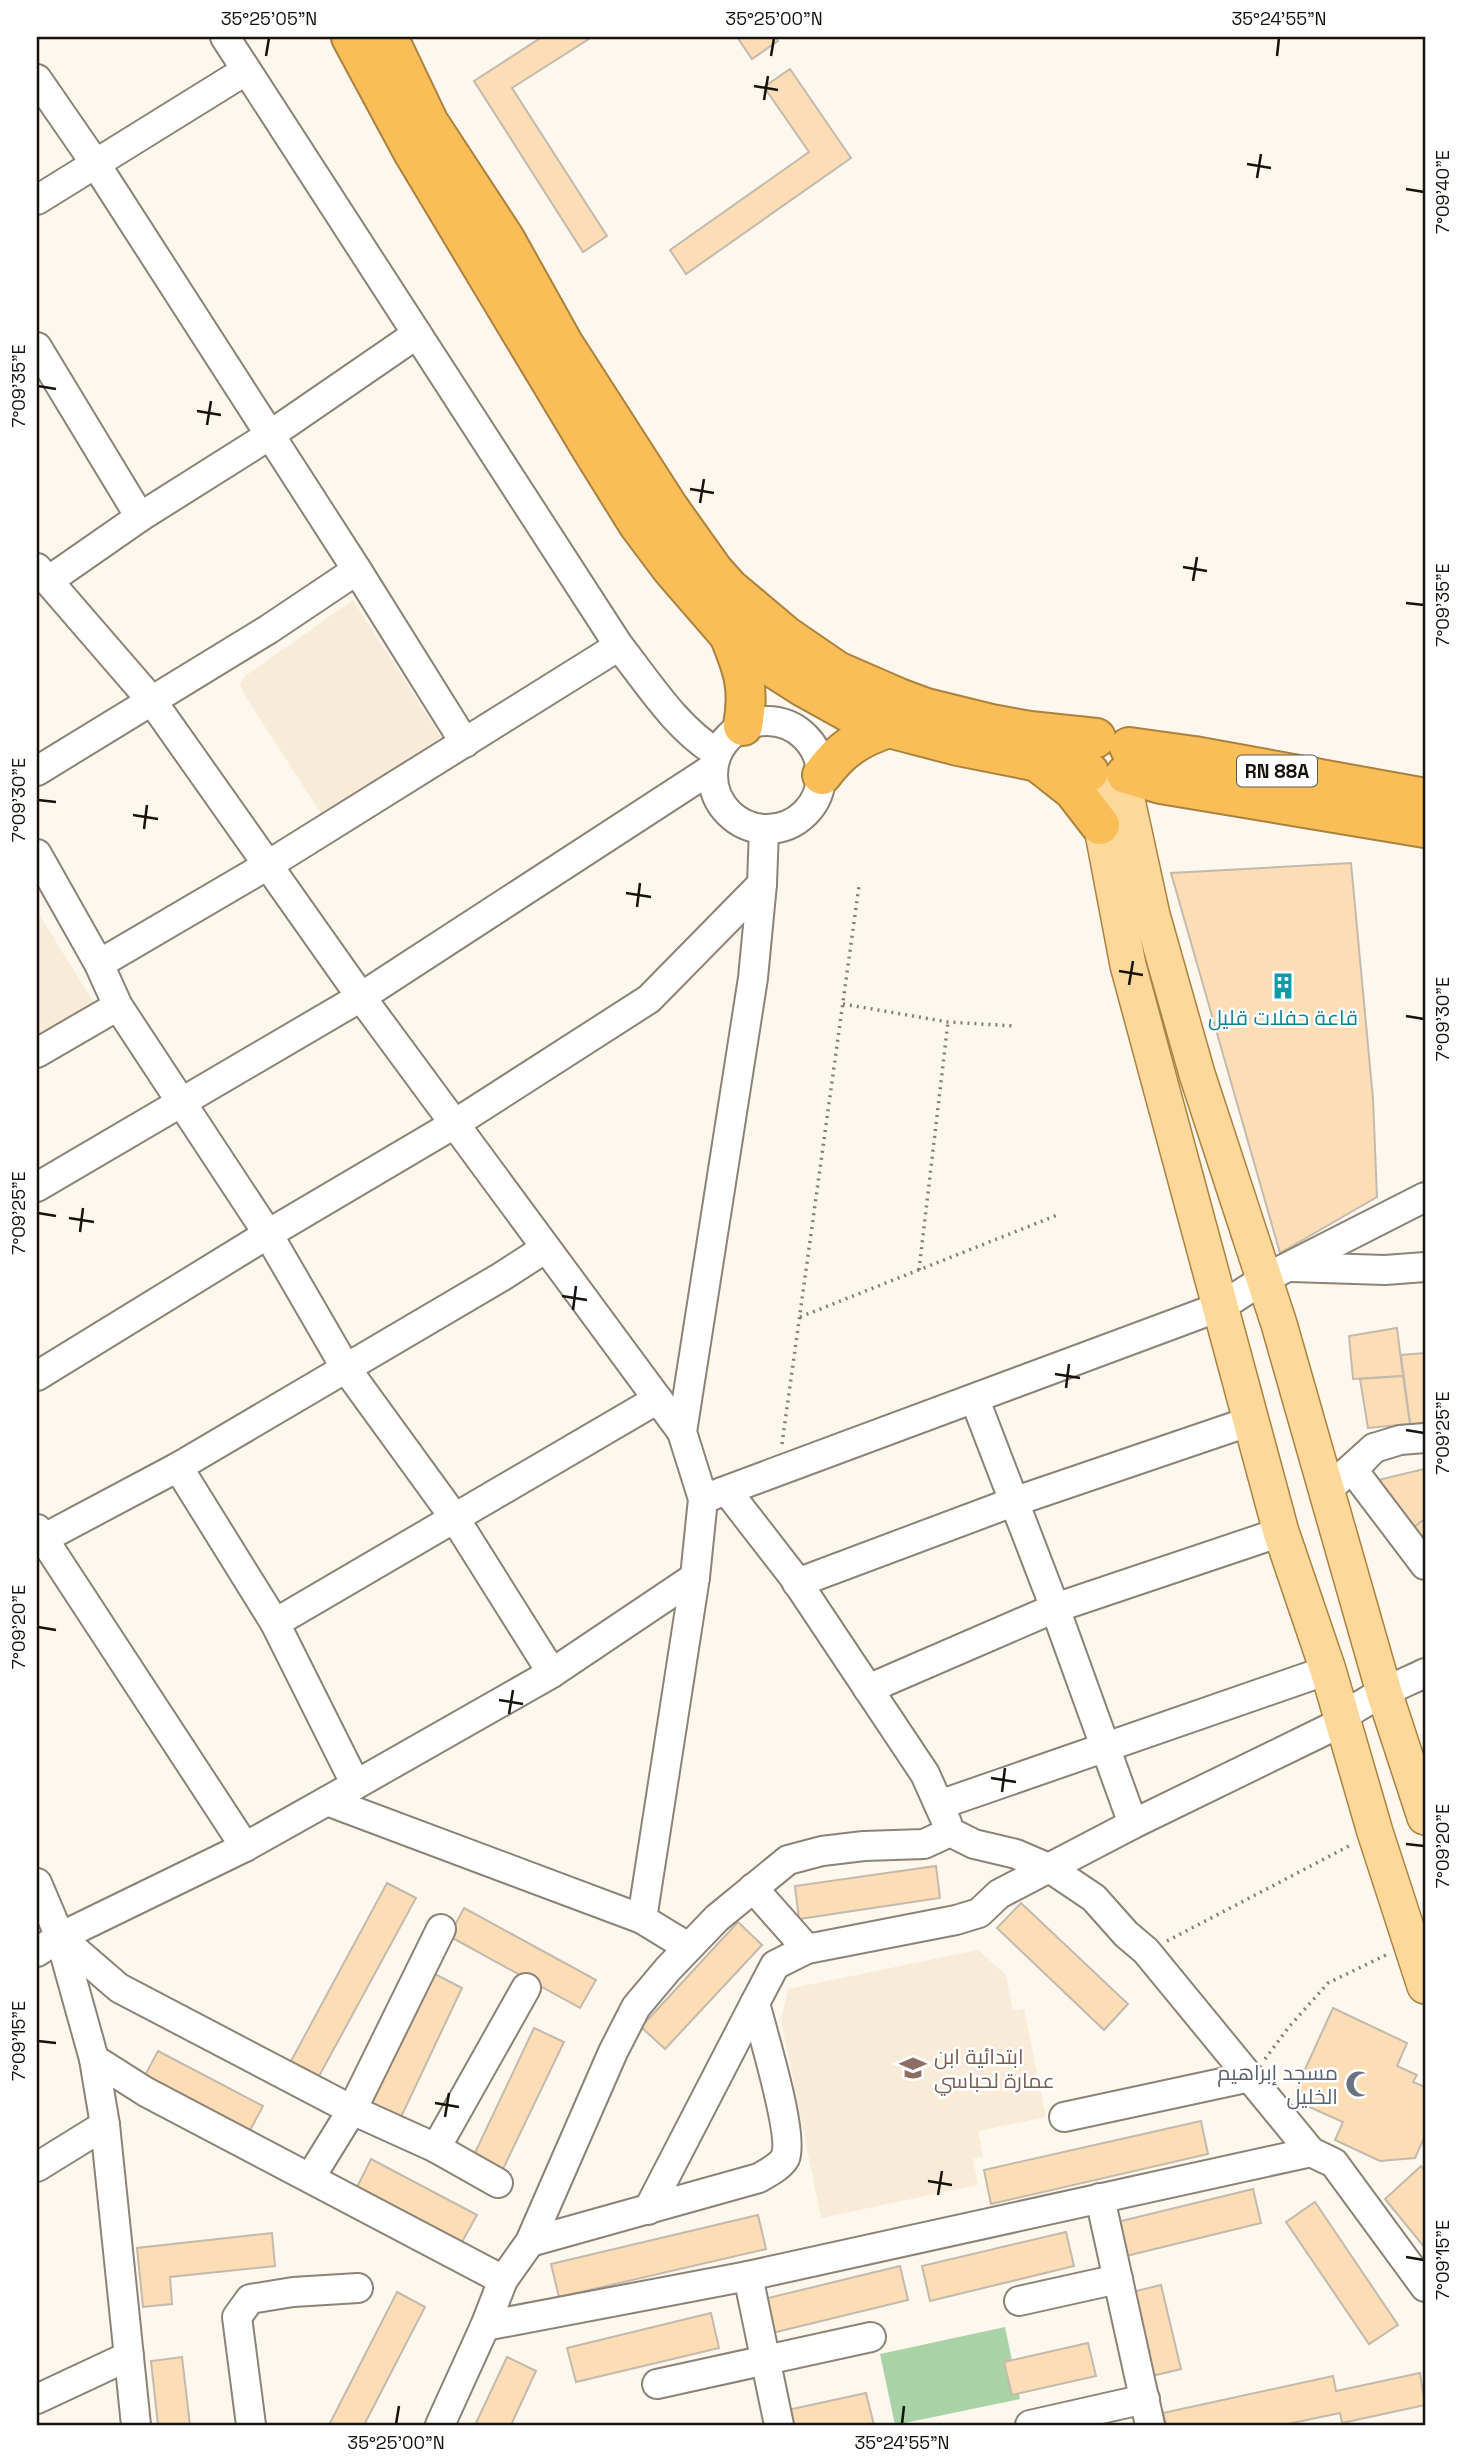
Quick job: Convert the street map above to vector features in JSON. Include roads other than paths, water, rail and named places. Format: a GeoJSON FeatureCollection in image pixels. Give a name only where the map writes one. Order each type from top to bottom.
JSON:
{"type":"FeatureCollection","features":[{"type":"Feature","properties":{"kind":"highway"},"geometry":{"type":"LineString","coordinates":[[351,37],[413,152],[638,524],[671,568],[729,635],[761,660],[850,713],[888,728],[1038,763],[1109,764],[1161,784],[1425,828]]}},
{"type":"Feature","properties":{"kind":"highway","name":"RN 88A"},"geometry":{"type":"LineString","coordinates":[[388,37],[429,123],[505,239],[563,343],[669,508],[729,588],[776,628],[837,671],[899,698],[926,708],[1030,731],[1109,764],[1194,756],[1425,798]]}},
{"type":"Feature","properties":{"kind":"highway"},"geometry":{"type":"LineString","coordinates":[[729,635],[744,672],[747,689],[743,726]]}},
{"type":"Feature","properties":{"kind":"highway"},"geometry":{"type":"LineString","coordinates":[[822,775],[850,744],[888,728]]}},
{"type":"Feature","properties":{"kind":"highway"},"geometry":{"type":"LineString","coordinates":[[1038,763],[1073,790],[1100,825]]}},
{"type":"Feature","properties":{"kind":"main road"},"geometry":{"type":"LineString","coordinates":[[1109,764],[1100,825],[1128,965],[1282,1532],[1328,1670],[1375,1832],[1419,1950],[1425,1986]]}},
{"type":"Feature","properties":{"kind":"main road"},"geometry":{"type":"LineString","coordinates":[[1109,764],[1197,1074],[1277,1273],[1279,1324],[1384,1692],[1425,1817]]}},
{"type":"Feature","properties":{"kind":"street"},"geometry":{"type":"LineString","coordinates":[[225,37],[620,646],[680,724],[704,745],[715,760]]}},
{"type":"Feature","properties":{"kind":"street"},"geometry":{"type":"LineString","coordinates":[[37,200],[245,71]]}},
{"type":"Feature","properties":{"kind":"street"},"geometry":{"type":"LineString","coordinates":[[37,79],[95,163],[465,743]]}},
{"type":"Feature","properties":{"kind":"street"},"geometry":{"type":"LineString","coordinates":[[417,334],[270,436],[42,574],[152,701],[361,997],[682,1432],[715,1495],[797,1583],[925,1774],[950,1832],[1051,1869],[1094,1898],[1126,1934],[1146,1951],[1311,2152],[1334,2162],[1425,2287]]}},
{"type":"Feature","properties":{"kind":"street"},"geometry":{"type":"LineString","coordinates":[[37,347],[140,517]]}},
{"type":"Feature","properties":{"kind":"street"},"geometry":{"type":"LineString","coordinates":[[37,771],[269,629],[357,570]]}},
{"type":"Feature","properties":{"kind":"street"},"geometry":{"type":"LineString","coordinates":[[99,964],[268,865],[620,646]]}},
{"type":"Feature","properties":{"kind":"street"},"geometry":{"type":"LineString","coordinates":[[761,721],[779,721],[796,728],[810,741],[818,757],[822,775],[819,792],[811,808],[798,820],[782,828],[764,829],[747,825],[732,816],[720,802],[714,786],[715,760],[725,741],[743,726],[761,721]]}},
{"type":"Feature","properties":{"kind":"street"},"geometry":{"type":"LineString","coordinates":[[37,1187],[361,997],[715,760]]}},
{"type":"Feature","properties":{"kind":"street"},"geometry":{"type":"LineString","coordinates":[[682,1432],[753,978],[764,829]]}},
{"type":"Feature","properties":{"kind":"street"},"geometry":{"type":"LineString","coordinates":[[37,854],[99,964],[118,1006],[268,1234],[345,1367],[454,1517],[552,1673]]}},
{"type":"Feature","properties":{"kind":"street"},"geometry":{"type":"LineString","coordinates":[[37,1376],[268,1234],[456,1123],[649,999],[762,884]]}},
{"type":"Feature","properties":{"kind":"street"},"geometry":{"type":"LineString","coordinates":[[37,1053],[118,1006]]}},
{"type":"Feature","properties":{"kind":"street"},"geometry":{"type":"LineString","coordinates":[[715,1495],[1222,1306],[1277,1273],[1425,1197]]}},
{"type":"Feature","properties":{"kind":"street"},"geometry":{"type":"LineString","coordinates":[[245,1847],[39,1537],[178,1467],[546,1248]]}},
{"type":"Feature","properties":{"kind":"street"},"geometry":{"type":"LineString","coordinates":[[1277,1273],[1425,1267]]}},
{"type":"Feature","properties":{"kind":"street"},"geometry":{"type":"LineString","coordinates":[[275,1623],[658,1399]]}},
{"type":"Feature","properties":{"kind":"street"},"geometry":{"type":"LineString","coordinates":[[975,1400],[1055,1608],[1133,1824]]}},
{"type":"Feature","properties":{"kind":"street"},"geometry":{"type":"LineString","coordinates":[[797,1583],[1013,1502],[1251,1421]]}},
{"type":"Feature","properties":{"kind":"street"},"geometry":{"type":"LineString","coordinates":[[1326,1491],[1374,1448],[1400,1440],[1425,1438]]}},
{"type":"Feature","properties":{"kind":"street"},"geometry":{"type":"LineString","coordinates":[[1374,1448],[1353,1470],[1425,1565]]}},
{"type":"Feature","properties":{"kind":"street"},"geometry":{"type":"LineString","coordinates":[[178,1467],[275,1623],[355,1783]]}},
{"type":"Feature","properties":{"kind":"street"},"geometry":{"type":"LineString","coordinates":[[642,1919],[695,1577],[715,1495]]}},
{"type":"Feature","properties":{"kind":"street"},"geometry":{"type":"LineString","coordinates":[[868,1689],[1055,1608],[1282,1532]]}},
{"type":"Feature","properties":{"kind":"street"},"geometry":{"type":"LineString","coordinates":[[48,1944],[245,1847],[327,1801],[552,1673],[695,1577]]}},
{"type":"Feature","properties":{"kind":"street"},"geometry":{"type":"LineString","coordinates":[[939,1805],[1328,1670]]}},
{"type":"Feature","properties":{"kind":"street"},"geometry":{"type":"LineString","coordinates":[[648,2210],[775,1965],[807,1949],[956,1920],[979,1913],[999,1894],[1133,1824],[1332,1727],[1342,1717],[1384,1692],[1425,1673]]}},
{"type":"Feature","properties":{"kind":"street"},"geometry":{"type":"LineString","coordinates":[[327,1801],[642,1919],[688,1947]]}},
{"type":"Feature","properties":{"kind":"street"},"geometry":{"type":"LineString","coordinates":[[440,2425],[503,2280],[530,2242],[613,2052],[636,2007],[688,1947],[718,1918],[789,1860],[822,1851],[864,1846],[924,1844],[950,1832]]}},
{"type":"Feature","properties":{"kind":"street"},"geometry":{"type":"LineString","coordinates":[[37,1883],[48,1944],[94,2059],[105,2125],[136,2425]]}},
{"type":"Feature","properties":{"kind":"street"},"geometry":{"type":"LineString","coordinates":[[753,1888],[807,1949]]}},
{"type":"Feature","properties":{"kind":"street"},"geometry":{"type":"LineString","coordinates":[[310,2178],[352,2110],[441,1929]]}},
{"type":"Feature","properties":{"kind":"street"},"geometry":{"type":"LineString","coordinates":[[48,1944],[119,1988],[352,2110],[436,2148],[498,2183]]}},
{"type":"Feature","properties":{"kind":"street"},"geometry":{"type":"LineString","coordinates":[[436,2148],[526,1989]]}},
{"type":"Feature","properties":{"kind":"street"},"geometry":{"type":"LineString","coordinates":[[530,2242],[759,2178],[775,2168],[785,2157],[788,2133],[755,2003]]}},
{"type":"Feature","properties":{"kind":"street"},"geometry":{"type":"LineString","coordinates":[[94,2059],[146,2092],[503,2280]]}},
{"type":"Feature","properties":{"kind":"street"},"geometry":{"type":"LineString","coordinates":[[1063,2117],[1250,2077]]}},
{"type":"Feature","properties":{"kind":"street"},"geometry":{"type":"LineString","coordinates":[[37,2167],[105,2125]]}},
{"type":"Feature","properties":{"kind":"street"},"geometry":{"type":"LineString","coordinates":[[485,2326],[748,2276],[1311,2152]]}},
{"type":"Feature","properties":{"kind":"street"},"geometry":{"type":"LineString","coordinates":[[1030,2425],[1147,2412],[1100,2198]]}},
{"type":"Feature","properties":{"kind":"street"},"geometry":{"type":"LineString","coordinates":[[748,2276],[779,2425]]}},
{"type":"Feature","properties":{"kind":"street"},"geometry":{"type":"LineString","coordinates":[[1019,2301],[1118,2279]]}},
{"type":"Feature","properties":{"kind":"street"},"geometry":{"type":"LineString","coordinates":[[251,2425],[237,2316],[250,2300],[293,2292],[358,2288]]}},
{"type":"Feature","properties":{"kind":"street"},"geometry":{"type":"LineString","coordinates":[[657,2384],[872,2337]]}},
{"type":"Feature","properties":{"kind":"street"},"geometry":{"type":"LineString","coordinates":[[37,2399],[129,2356]]}},
{"type":"Feature","properties":{"kind":"place","name":"قاعة حفلات قليل"},"geometry":{"type":"Point","coordinates":[1283,986]}},
{"type":"Feature","properties":{"kind":"place","name":"ابتدائية ابن عمارة لحباسي"},"geometry":{"type":"Point","coordinates":[913,2068]}},
{"type":"Feature","properties":{"kind":"place","name":"مسجد إبراهيم الخليل"},"geometry":{"type":"Point","coordinates":[1359,2084]}}]}
